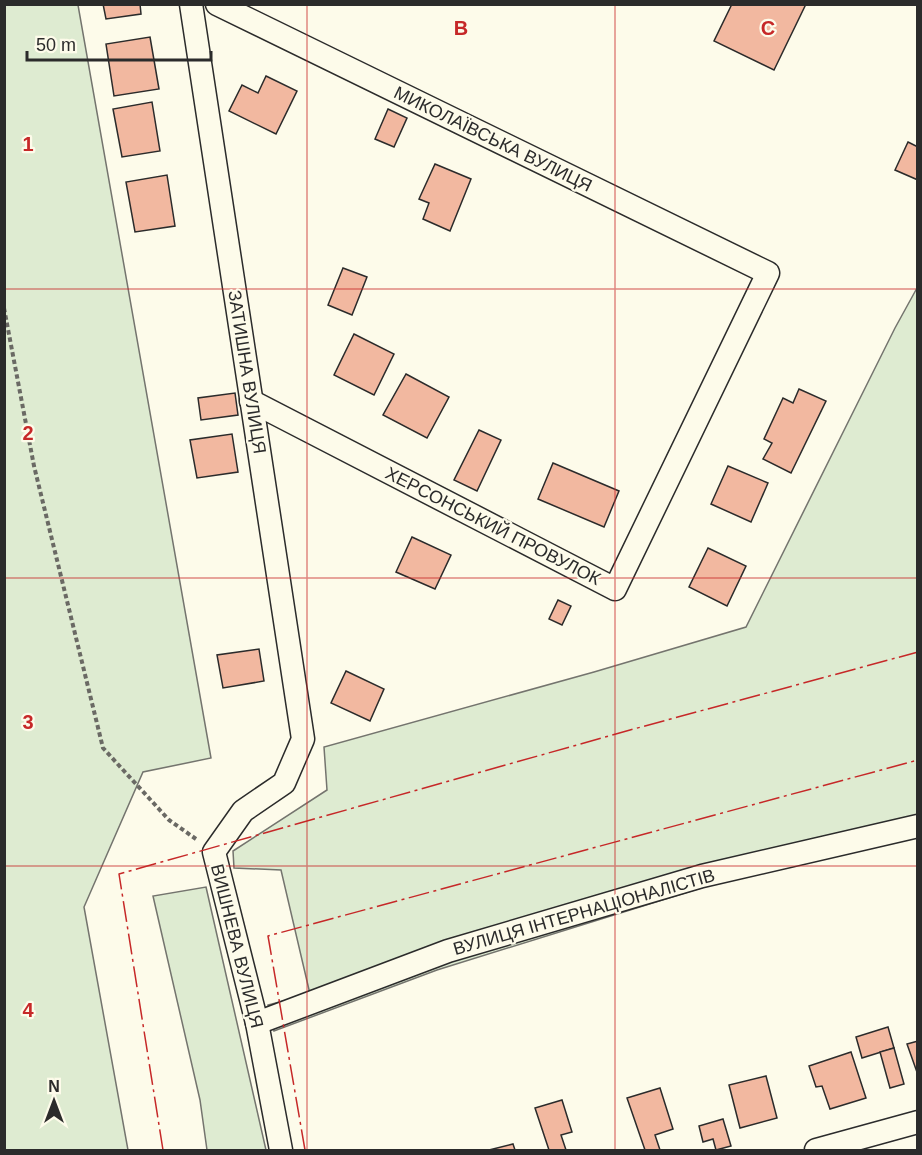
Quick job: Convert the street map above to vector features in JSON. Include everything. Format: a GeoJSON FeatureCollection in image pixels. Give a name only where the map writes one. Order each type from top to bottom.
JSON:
{"type":"FeatureCollection","features":[{"type":"Feature","properties":{"kind":"street","name":"ЗАТИШНА ВУЛИЦЯ"},"geometry":{"type":"LineString","coordinates":[[191,4],[303,739]]}},
{"type":"Feature","properties":{"kind":"street","name":"МИКОЛАЇВСЬКА ВУЛИЦЯ"},"geometry":{"type":"LineString","coordinates":[[217,4],[768,273]]}},
{"type":"Feature","properties":{"kind":"street","name":"ХЕРСОНСЬКИЙ ПРОВУЛОК"},"geometry":{"type":"LineString","coordinates":[[252,401],[615,589],[768,273]]}},
{"type":"Feature","properties":{"kind":"street","name":"ВИШНЕВА ВУЛИЦЯ"},"geometry":{"type":"LineString","coordinates":[[281,1150],[257,1023],[214,852],[243,811],[284,783],[303,739]]}},
{"type":"Feature","properties":{"kind":"street","name":"ВУЛИЦЯ ІНТЕРНАЦІОНАЛІСТІВ"},"geometry":{"type":"LineString","coordinates":[[257,1023],[470,944],[702,876],[918,826]]}},
{"type":"Feature","properties":{"kind":"street"},"geometry":{"type":"LineString","coordinates":[[816,1150],[918,1122]]}},
{"type":"Feature","properties":{"kind":"path"},"geometry":{"type":"LineString","coordinates":[[4,308],[34,466],[103,748],[169,820],[214,852]]}},
{"type":"Feature","properties":{"kind":"green space"},"geometry":{"type":"Polygon","coordinates":[[[5,4],[78,5],[211,758],[143,772],[84,907],[128,1150],[5,1150],[5,4]]]}},
{"type":"Feature","properties":{"kind":"green space"},"geometry":{"type":"Polygon","coordinates":[[[917,288],[917,831],[733,878],[437,970],[274,1031],[268,1005],[310,994],[281,870],[234,868],[233,851],[327,790],[324,747],[746,627],[917,288]]]}},
{"type":"Feature","properties":{"kind":"green space"},"geometry":{"type":"Polygon","coordinates":[[[206,887],[266,1150],[207,1150],[200,1100],[153,896],[206,887]]]}},
{"type":"Feature","properties":{"kind":"building"},"geometry":{"type":"Polygon","coordinates":[[[103,4],[140,4],[141,14],[106,19],[103,4]]]}},
{"type":"Feature","properties":{"kind":"building"},"geometry":{"type":"Polygon","coordinates":[[[732,4],[806,4],[774,70],[714,41],[732,4]]]}},
{"type":"Feature","properties":{"kind":"building"},"geometry":{"type":"Polygon","coordinates":[[[150,37],[159,89],[114,96],[106,44],[150,37]]]}},
{"type":"Feature","properties":{"kind":"building"},"geometry":{"type":"Polygon","coordinates":[[[266,76],[297,91],[276,134],[229,111],[242,85],[258,93],[266,76]]]}},
{"type":"Feature","properties":{"kind":"building"},"geometry":{"type":"Polygon","coordinates":[[[152,102],[160,151],[122,157],[113,109],[152,102]]]}},
{"type":"Feature","properties":{"kind":"building"},"geometry":{"type":"Polygon","coordinates":[[[388,109],[407,118],[394,147],[375,139],[388,109]]]}},
{"type":"Feature","properties":{"kind":"building"},"geometry":{"type":"Polygon","coordinates":[[[908,142],[918,147],[918,180],[895,170],[908,142]]]}},
{"type":"Feature","properties":{"kind":"building"},"geometry":{"type":"Polygon","coordinates":[[[435,164],[471,179],[450,231],[423,219],[429,203],[419,199],[435,164]]]}},
{"type":"Feature","properties":{"kind":"building"},"geometry":{"type":"Polygon","coordinates":[[[167,175],[175,226],[135,232],[126,182],[167,175]]]}},
{"type":"Feature","properties":{"kind":"building"},"geometry":{"type":"Polygon","coordinates":[[[343,268],[367,277],[352,315],[328,305],[343,268]]]}},
{"type":"Feature","properties":{"kind":"building"},"geometry":{"type":"Polygon","coordinates":[[[354,334],[394,354],[374,395],[334,375],[354,334]]]}},
{"type":"Feature","properties":{"kind":"building"},"geometry":{"type":"Polygon","coordinates":[[[406,374],[449,397],[427,438],[383,415],[406,374]]]}},
{"type":"Feature","properties":{"kind":"building"},"geometry":{"type":"Polygon","coordinates":[[[799,389],[826,401],[791,473],[763,459],[772,443],[764,439],[783,398],[793,403],[799,389]]]}},
{"type":"Feature","properties":{"kind":"building"},"geometry":{"type":"Polygon","coordinates":[[[235,393],[238,415],[201,420],[198,398],[235,393]]]}},
{"type":"Feature","properties":{"kind":"building"},"geometry":{"type":"Polygon","coordinates":[[[479,430],[501,440],[477,491],[454,480],[479,430]]]}},
{"type":"Feature","properties":{"kind":"building"},"geometry":{"type":"Polygon","coordinates":[[[232,434],[238,472],[197,478],[190,440],[232,434]]]}},
{"type":"Feature","properties":{"kind":"building"},"geometry":{"type":"Polygon","coordinates":[[[553,463],[619,491],[604,527],[538,499],[553,463]]]}},
{"type":"Feature","properties":{"kind":"building"},"geometry":{"type":"Polygon","coordinates":[[[728,466],[768,483],[751,522],[711,504],[728,466]]]}},
{"type":"Feature","properties":{"kind":"building"},"geometry":{"type":"Polygon","coordinates":[[[412,537],[451,555],[435,589],[396,572],[412,537]]]}},
{"type":"Feature","properties":{"kind":"building"},"geometry":{"type":"Polygon","coordinates":[[[708,548],[746,566],[727,606],[689,587],[708,548]]]}},
{"type":"Feature","properties":{"kind":"building"},"geometry":{"type":"Polygon","coordinates":[[[558,600],[571,606],[562,625],[549,619],[558,600]]]}},
{"type":"Feature","properties":{"kind":"building"},"geometry":{"type":"Polygon","coordinates":[[[259,649],[264,681],[223,688],[217,655],[259,649]]]}},
{"type":"Feature","properties":{"kind":"building"},"geometry":{"type":"Polygon","coordinates":[[[346,671],[384,689],[370,721],[331,703],[346,671]]]}},
{"type":"Feature","properties":{"kind":"building"},"geometry":{"type":"Polygon","coordinates":[[[888,1027],[894,1048],[862,1058],[856,1037],[888,1027]]]}},
{"type":"Feature","properties":{"kind":"building"},"geometry":{"type":"Polygon","coordinates":[[[918,1041],[918,1075],[907,1044],[918,1041]]]}},
{"type":"Feature","properties":{"kind":"building"},"geometry":{"type":"Polygon","coordinates":[[[894,1048],[904,1084],[890,1088],[880,1052],[894,1048]]]}},
{"type":"Feature","properties":{"kind":"building"},"geometry":{"type":"Polygon","coordinates":[[[851,1052],[866,1098],[830,1109],[822,1086],[816,1087],[809,1066],[851,1052]]]}},
{"type":"Feature","properties":{"kind":"building"},"geometry":{"type":"Polygon","coordinates":[[[766,1076],[777,1118],[740,1128],[729,1085],[766,1076]]]}},
{"type":"Feature","properties":{"kind":"building"},"geometry":{"type":"Polygon","coordinates":[[[660,1088],[673,1129],[655,1135],[660,1150],[645,1150],[627,1098],[660,1088]]]}},
{"type":"Feature","properties":{"kind":"building"},"geometry":{"type":"Polygon","coordinates":[[[562,1100],[572,1132],[561,1135],[566,1150],[549,1150],[535,1108],[562,1100]]]}},
{"type":"Feature","properties":{"kind":"building"},"geometry":{"type":"Polygon","coordinates":[[[723,1119],[731,1146],[716,1150],[713,1139],[703,1142],[699,1126],[723,1119]]]}},
{"type":"Feature","properties":{"kind":"building"},"geometry":{"type":"Polygon","coordinates":[[[513,1144],[515,1150],[489,1150],[513,1144]]]}},
{"type":"Feature","properties":{"kind":"power"},"geometry":{"type":"LineString","coordinates":[[163,1150],[119,874],[630,730],[918,652]]}},
{"type":"Feature","properties":{"kind":"power"},"geometry":{"type":"LineString","coordinates":[[305,1150],[268,936],[918,760]]}}]}
